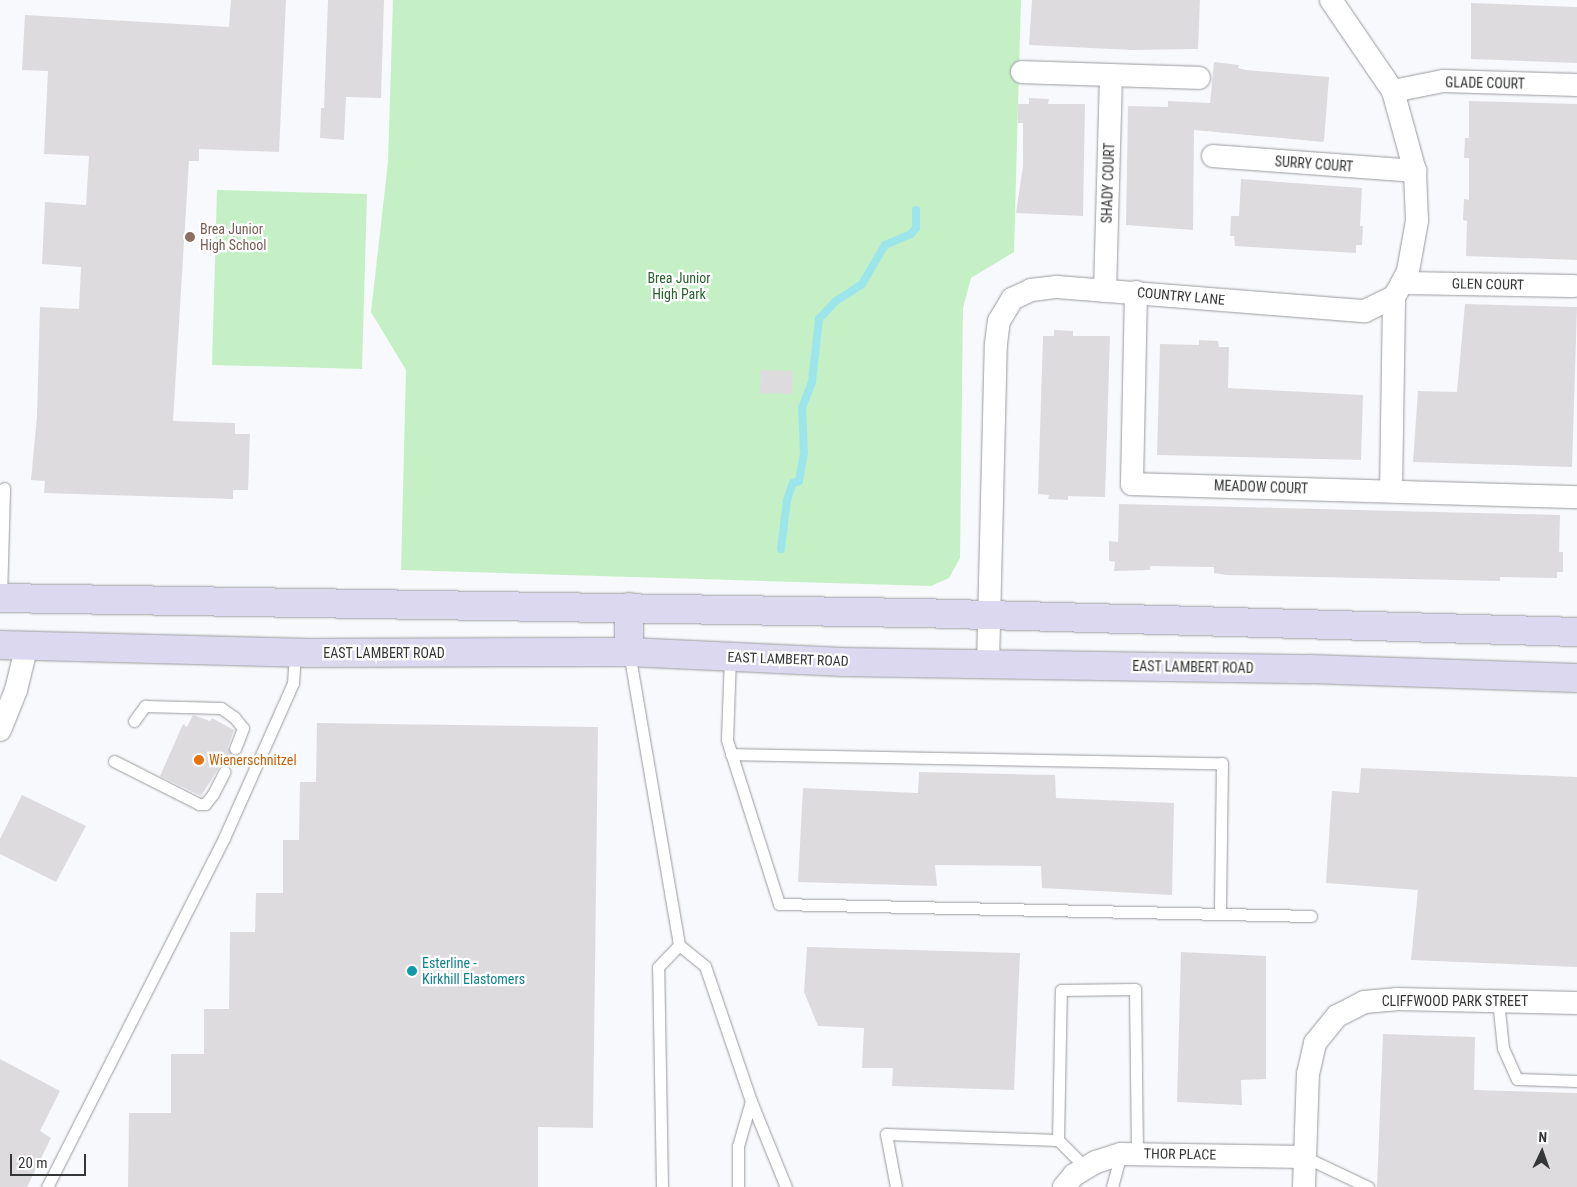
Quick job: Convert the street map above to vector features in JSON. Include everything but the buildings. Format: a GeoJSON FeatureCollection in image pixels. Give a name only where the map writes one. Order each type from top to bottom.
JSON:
{"type":"FeatureCollection","features":[{"type":"Feature","properties":{"kind":"main road"},"geometry":{"type":"LineString","coordinates":[[0,598],[323,605],[629,607],[990,615],[1577,632]]}},
{"type":"Feature","properties":{"kind":"main road"},"geometry":{"type":"LineString","coordinates":[[629,607],[629,652]]}},
{"type":"Feature","properties":{"kind":"main road","name":"EAST LAMBERT ROAD"},"geometry":{"type":"LineString","coordinates":[[0,645],[296,652],[629,652],[730,657],[988,664],[1309,669],[1577,678]]}},
{"type":"Feature","properties":{"kind":"street"},"geometry":{"type":"LineString","coordinates":[[1331,0],[1393,90],[1415,171],[1417,221],[1408,271],[1398,290],[1391,491]]}},
{"type":"Feature","properties":{"kind":"street"},"geometry":{"type":"LineString","coordinates":[[1022,72],[1199,78]]}},
{"type":"Feature","properties":{"kind":"street","name":"SHADY COURT"},"geometry":{"type":"LineString","coordinates":[[1105,291],[1111,76]]}},
{"type":"Feature","properties":{"kind":"street","name":"GLADE COURT"},"geometry":{"type":"LineString","coordinates":[[1393,90],[1443,81],[1577,85]]}},
{"type":"Feature","properties":{"kind":"street","name":"SURRY COURT"},"geometry":{"type":"LineString","coordinates":[[1213,156],[1415,171]]}},
{"type":"Feature","properties":{"kind":"street","name":"GLEN COURT"},"geometry":{"type":"LineString","coordinates":[[1398,290],[1574,286]]}},
{"type":"Feature","properties":{"kind":"street","name":"COUNTRY LANE"},"geometry":{"type":"LineString","coordinates":[[988,664],[999,321],[1012,299],[1031,290],[1057,287],[1365,310],[1398,290]]}},
{"type":"Feature","properties":{"kind":"street","name":"MEADOW COURT"},"geometry":{"type":"LineString","coordinates":[[1136,292],[1132,484],[1577,497]]}},
{"type":"Feature","properties":{"kind":"street"},"geometry":{"type":"LineString","coordinates":[[0,730],[16,690],[27,645]]}},
{"type":"Feature","properties":{"kind":"street","name":"CLIFFWOOD PARK STREET"},"geometry":{"type":"LineString","coordinates":[[1304,1187],[1308,1074],[1315,1043],[1337,1016],[1364,1002],[1396,998],[1577,1003]]}},
{"type":"Feature","properties":{"kind":"street","name":"THOR PLACE"},"geometry":{"type":"LineString","coordinates":[[1064,1187],[1086,1168],[1129,1154],[1306,1157]]}},
{"type":"Feature","properties":{"kind":"lane"},"geometry":{"type":"LineString","coordinates":[[0,598],[4,488]]}},
{"type":"Feature","properties":{"kind":"lane"},"geometry":{"type":"LineString","coordinates":[[47,1187],[224,838],[293,683],[296,652]]}},
{"type":"Feature","properties":{"kind":"lane"},"geometry":{"type":"LineString","coordinates":[[629,652],[679,945],[705,966],[751,1101],[786,1187]]}},
{"type":"Feature","properties":{"kind":"lane"},"geometry":{"type":"LineString","coordinates":[[730,657],[727,740],[779,904],[1311,916]]}},
{"type":"Feature","properties":{"kind":"lane"},"geometry":{"type":"LineString","coordinates":[[134,721],[145,706],[221,708],[234,717],[243,728],[235,749]]}},
{"type":"Feature","properties":{"kind":"lane"},"geometry":{"type":"LineString","coordinates":[[731,754],[1222,763],[1220,914]]}},
{"type":"Feature","properties":{"kind":"lane"},"geometry":{"type":"LineString","coordinates":[[114,761],[199,804],[205,804],[214,794],[224,772]]}},
{"type":"Feature","properties":{"kind":"lane"},"geometry":{"type":"LineString","coordinates":[[662,1187],[658,968],[679,945]]}},
{"type":"Feature","properties":{"kind":"lane"},"geometry":{"type":"LineString","coordinates":[[1058,1140],[1061,990],[1135,989],[1129,1154],[1112,1187]]}},
{"type":"Feature","properties":{"kind":"lane"},"geometry":{"type":"LineString","coordinates":[[1498,1001],[1503,1048],[1517,1079],[1577,1081]]}},
{"type":"Feature","properties":{"kind":"lane"},"geometry":{"type":"LineString","coordinates":[[738,1187],[738,1146],[751,1101]]}},
{"type":"Feature","properties":{"kind":"lane"},"geometry":{"type":"LineString","coordinates":[[896,1187],[886,1134],[1058,1140],[1086,1168]]}},
{"type":"Feature","properties":{"kind":"lane"},"geometry":{"type":"LineString","coordinates":[[1306,1157],[1368,1187]]}},
{"type":"Feature","properties":{"kind":"green space","name":"Brea Junior High Park"},"geometry":{"type":"Polygon","coordinates":[[[393,0],[1021,0],[1014,252],[971,278],[963,308],[960,558],[949,578],[931,586],[401,570],[406,370],[371,312],[388,162],[393,0]]]}},
{"type":"Feature","properties":{"kind":"green space"},"geometry":{"type":"Polygon","coordinates":[[[217,190],[367,194],[362,369],[212,365],[217,190]]]}},
{"type":"Feature","properties":{"kind":"waterway"},"geometry":{"type":"LineString","coordinates":[[781,549],[787,500],[793,483],[799,481],[804,452],[802,408],[812,382],[819,319],[836,301],[862,284],[885,245],[911,234],[916,228],[916,210]]}},
{"type":"Feature","properties":{"kind":"place","name":"Brea Junior High School"},"geometry":{"type":"Point","coordinates":[190,237]}},
{"type":"Feature","properties":{"kind":"place","name":"Wienerschnitzel"},"geometry":{"type":"Point","coordinates":[199,760]}},
{"type":"Feature","properties":{"kind":"place","name":"Esterline - Kirkhill Elastomers"},"geometry":{"type":"Point","coordinates":[412,971]}}]}
